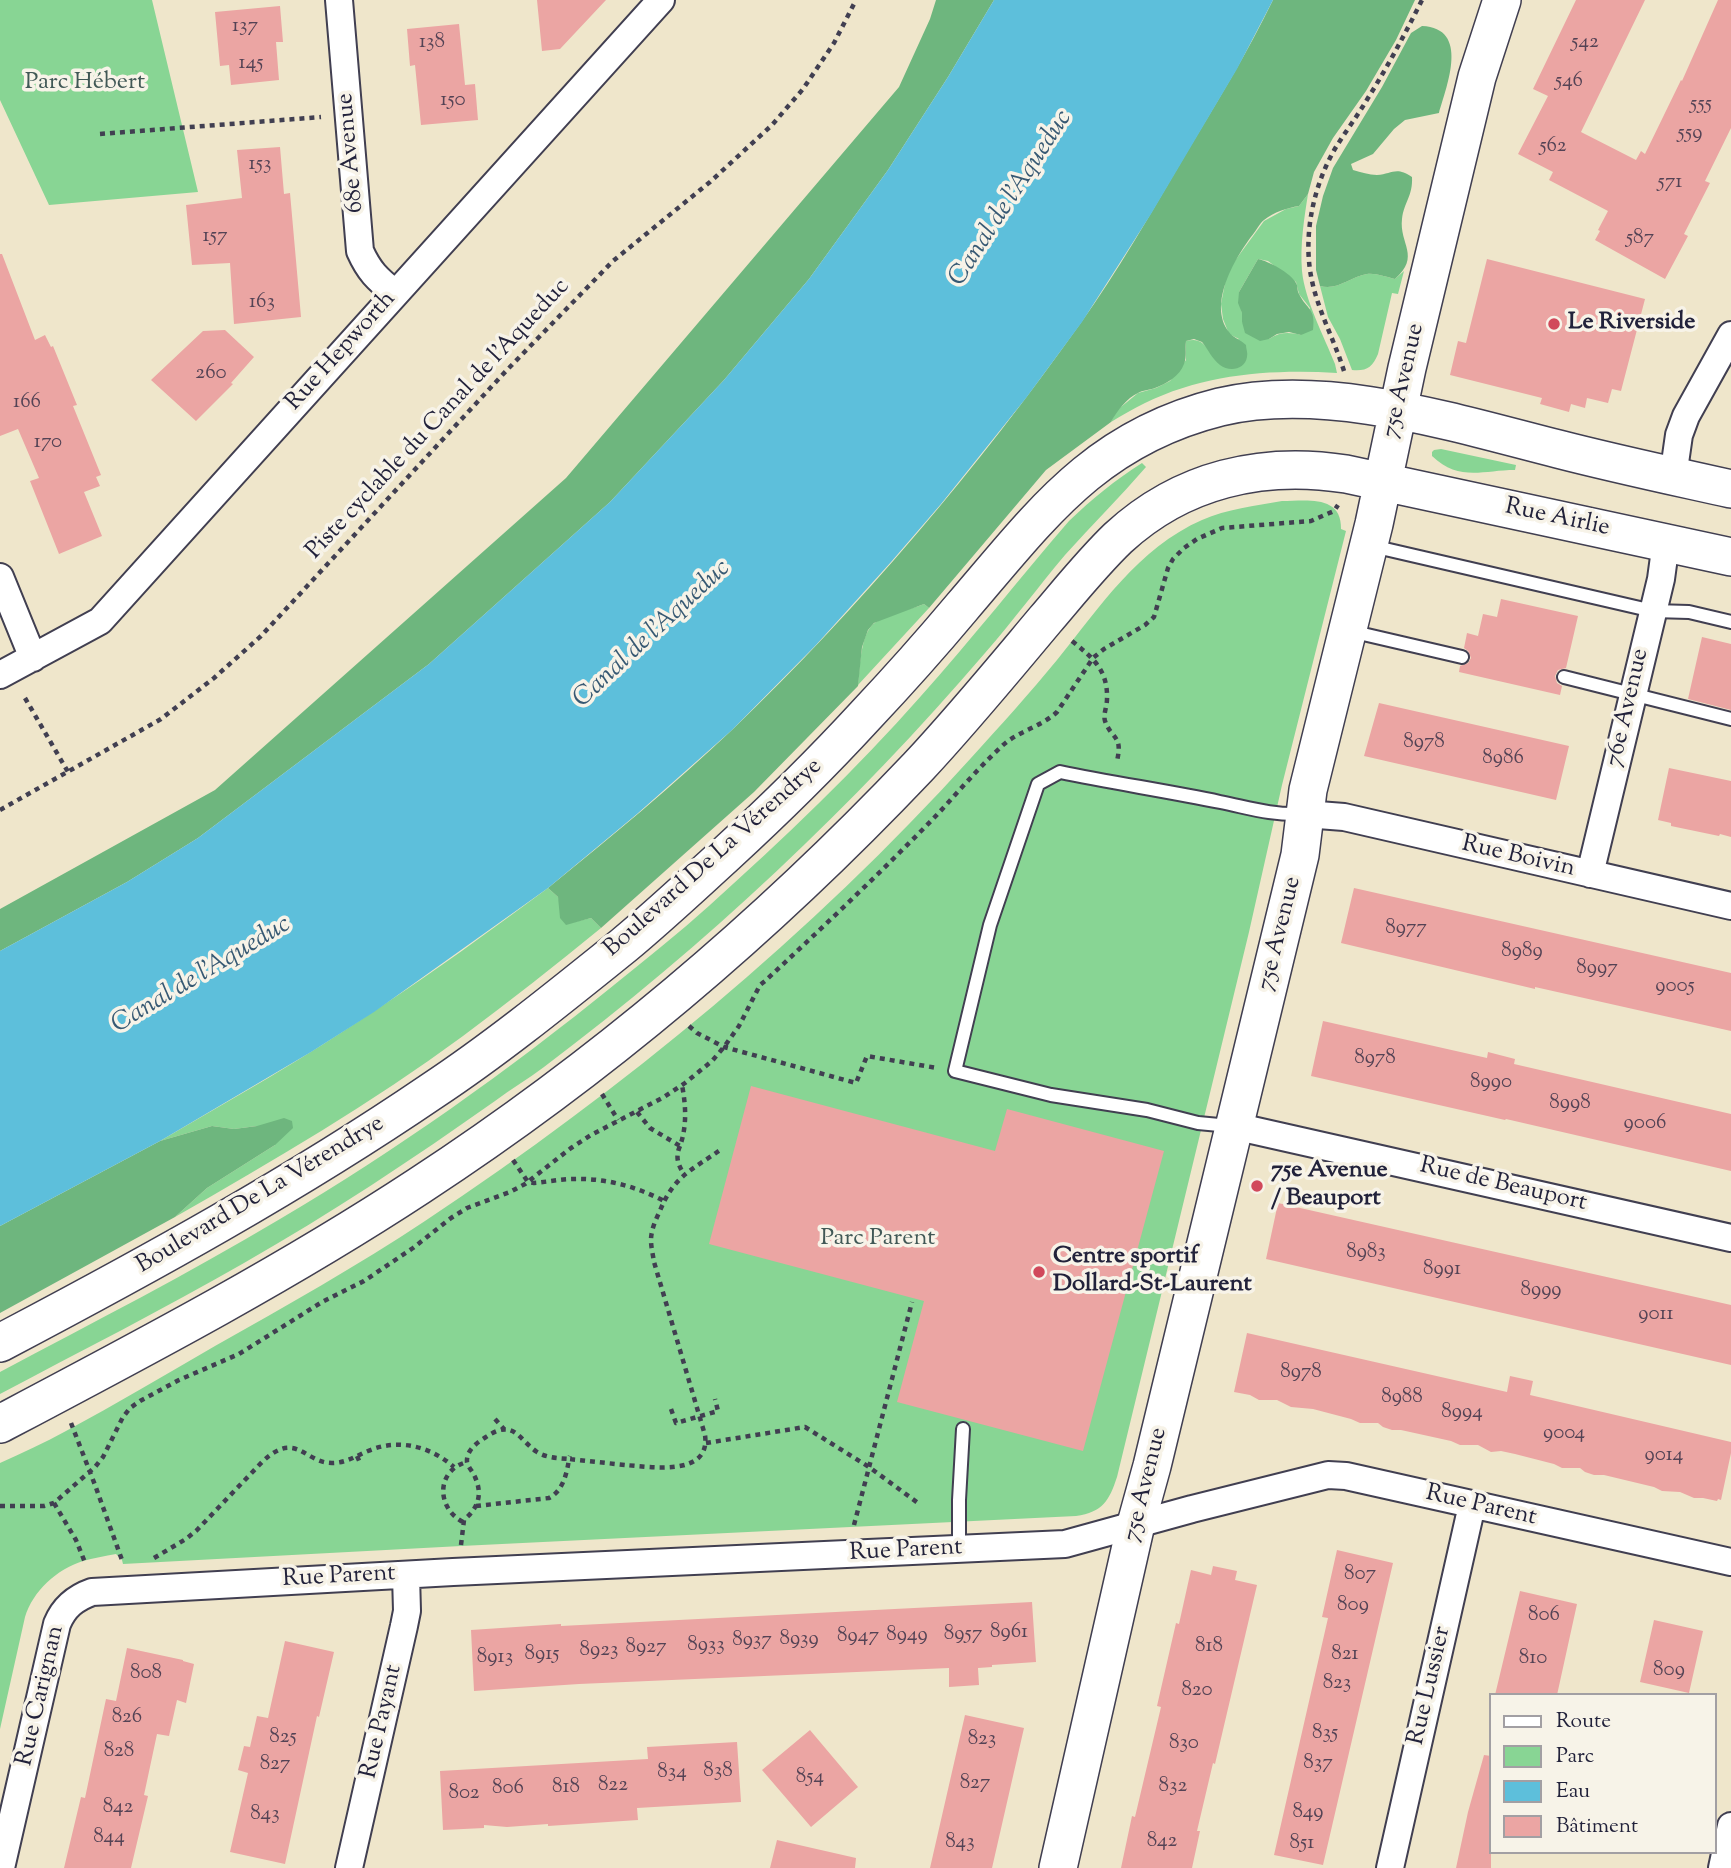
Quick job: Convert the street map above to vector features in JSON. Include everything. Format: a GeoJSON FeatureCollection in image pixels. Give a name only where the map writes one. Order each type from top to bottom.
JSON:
{"type":"FeatureCollection","features":[{"type":"Feature","properties":{"kind":"main road","name":"75e Avenue"},"geometry":{"type":"LineString","coordinates":[[1058,1868],[1136,1524],[1156,1452],[1300,855],[1308,790],[1348,631],[1477,77],[1502,0]]}},
{"type":"Feature","properties":{"kind":"main road","name":"Boulevard De La Vérendrye"},"geometry":{"type":"LineString","coordinates":[[0,1343],[208,1231],[333,1156],[435,1090],[626,943],[729,851],[825,758],[932,642],[1045,511],[1080,477],[1121,447],[1164,425],[1237,403],[1316,401],[1398,411]]}},
{"type":"Feature","properties":{"kind":"main road"},"geometry":{"type":"LineString","coordinates":[[1398,411],[1731,489]]}},
{"type":"Feature","properties":{"kind":"main road"},"geometry":{"type":"LineString","coordinates":[[0,1424],[257,1285],[341,1235],[482,1144],[631,1032],[747,933],[855,830],[976,704],[1090,566],[1122,535],[1157,508],[1216,480],[1269,470],[1312,469],[1383,482]]}},
{"type":"Feature","properties":{"kind":"main road","name":"Rue Airlie"},"geometry":{"type":"LineString","coordinates":[[1383,482],[1731,557]]}},
{"type":"Feature","properties":{"kind":"street","name":"68e Avenue"},"geometry":{"type":"LineString","coordinates":[[339,0],[360,251],[378,280],[395,293]]}},
{"type":"Feature","properties":{"kind":"street","name":"Rue Hepworth"},"geometry":{"type":"LineString","coordinates":[[0,675],[100,621],[661,0]]}},
{"type":"Feature","properties":{"kind":"street"},"geometry":{"type":"LineString","coordinates":[[1673,477],[1678,435],[1731,335]]}},
{"type":"Feature","properties":{"kind":"street","name":"76e Avenue"},"geometry":{"type":"LineString","coordinates":[[1590,874],[1661,579],[1666,542]]}},
{"type":"Feature","properties":{"kind":"street"},"geometry":{"type":"LineString","coordinates":[[0,577],[33,658]]}},
{"type":"Feature","properties":{"kind":"street","name":"Rue Boivin"},"geometry":{"type":"LineString","coordinates":[[1305,814],[1344,817],[1731,906]]}},
{"type":"Feature","properties":{"kind":"street","name":"Rue de Beauport"},"geometry":{"type":"LineString","coordinates":[[1234,1126],[1731,1238]]}},
{"type":"Feature","properties":{"kind":"street","name":"Rue Parent"},"geometry":{"type":"LineString","coordinates":[[67,1607],[84,1595],[100,1590],[1065,1544],[1328,1475],[1346,1476],[1731,1562]]}},
{"type":"Feature","properties":{"kind":"street","name":"Rue Lussier"},"geometry":{"type":"LineString","coordinates":[[1390,1868],[1472,1505]]}},
{"type":"Feature","properties":{"kind":"street","name":"Rue Payant"},"geometry":{"type":"LineString","coordinates":[[349,1868],[407,1611],[406,1575]]}},
{"type":"Feature","properties":{"kind":"street","name":"Rue Carignan"},"geometry":{"type":"LineString","coordinates":[[1,1868],[52,1641],[61,1615],[67,1607]]}},
{"type":"Feature","properties":{"kind":"street"},"geometry":{"type":"LineString","coordinates":[[1722,1868],[1731,1826]]}},
{"type":"Feature","properties":{"kind":"lane"},"geometry":{"type":"LineString","coordinates":[[1368,545],[1653,611],[1689,612],[1731,622]]}},
{"type":"Feature","properties":{"kind":"lane"},"geometry":{"type":"LineString","coordinates":[[1348,631],[1462,657]]}},
{"type":"Feature","properties":{"kind":"lane"},"geometry":{"type":"LineString","coordinates":[[1564,677],[1731,719]]}},
{"type":"Feature","properties":{"kind":"lane"},"geometry":{"type":"LineString","coordinates":[[1234,1126],[1198,1123],[1147,1110],[1051,1095],[955,1071],[990,925],[1038,784],[1060,772],[1274,814],[1305,814]]}},
{"type":"Feature","properties":{"kind":"lane"},"geometry":{"type":"LineString","coordinates":[[959,1549],[963,1429]]}},
{"type":"Feature","properties":{"kind":"path","name":"Piste cyclable du Canal de l'Aqueduc"},"geometry":{"type":"LineString","coordinates":[[0,810],[161,719],[214,678],[261,636],[506,371],[613,261],[710,182],[772,125],[803,89],[834,43],[856,0]]}},
{"type":"Feature","properties":{"kind":"path"},"geometry":{"type":"LineString","coordinates":[[1344,372],[1310,274],[1309,239],[1313,208],[1321,180],[1335,149],[1368,99],[1422,0]]}},
{"type":"Feature","properties":{"kind":"path"},"geometry":{"type":"LineString","coordinates":[[100,134],[326,117]]}},
{"type":"Feature","properties":{"kind":"path"},"geometry":{"type":"LineString","coordinates":[[0,1506],[44,1506],[54,1503],[103,1457],[123,1417],[140,1401],[239,1354],[322,1302],[364,1281],[467,1208],[510,1192],[528,1182],[571,1148],[682,1085],[712,1061],[740,1027],[760,985],[930,822],[1004,744],[1057,712],[1093,658],[1153,617],[1168,568],[1184,548],[1222,528],[1311,521],[1334,512],[1337,507]]}},
{"type":"Feature","properties":{"kind":"path"},"geometry":{"type":"LineString","coordinates":[[1068,638],[1093,658],[1102,673],[1107,701],[1105,722],[1117,738],[1117,762]]}},
{"type":"Feature","properties":{"kind":"path"},"geometry":{"type":"LineString","coordinates":[[25,698],[68,772]]}},
{"type":"Feature","properties":{"kind":"path"},"geometry":{"type":"LineString","coordinates":[[686,1023],[697,1033],[724,1047],[856,1083],[867,1056],[955,1071]]}},
{"type":"Feature","properties":{"kind":"path"},"geometry":{"type":"LineString","coordinates":[[682,1085],[686,1106],[685,1125],[677,1160],[684,1174]]}},
{"type":"Feature","properties":{"kind":"path"},"geometry":{"type":"LineString","coordinates":[[600,1091],[618,1120]]}},
{"type":"Feature","properties":{"kind":"path"},"geometry":{"type":"LineString","coordinates":[[637,1112],[650,1128],[680,1146]]}},
{"type":"Feature","properties":{"kind":"path"},"geometry":{"type":"LineString","coordinates":[[461,1546],[463,1522],[476,1506],[480,1491],[467,1462],[469,1452],[477,1442],[492,1432],[517,1432],[538,1452],[549,1457],[655,1467],[680,1466],[702,1454],[706,1443],[700,1416],[654,1262],[651,1239],[664,1201],[675,1182],[723,1148]]}},
{"type":"Feature","properties":{"kind":"path"},"geometry":{"type":"LineString","coordinates":[[511,1157],[528,1182],[534,1184],[592,1179],[642,1189],[664,1201]]}},
{"type":"Feature","properties":{"kind":"path"},"geometry":{"type":"LineString","coordinates":[[853,1527],[912,1302]]}},
{"type":"Feature","properties":{"kind":"path"},"geometry":{"type":"LineString","coordinates":[[671,1409],[676,1423],[718,1411],[715,1399]]}},
{"type":"Feature","properties":{"kind":"path"},"geometry":{"type":"LineString","coordinates":[[69,1419],[122,1560],[134,1560]]}},
{"type":"Feature","properties":{"kind":"path"},"geometry":{"type":"LineString","coordinates":[[495,1419],[505,1430]]}},
{"type":"Feature","properties":{"kind":"path"},"geometry":{"type":"LineString","coordinates":[[706,1443],[805,1427],[869,1467],[918,1503]]}},
{"type":"Feature","properties":{"kind":"path"},"geometry":{"type":"LineString","coordinates":[[146,1560],[159,1557],[197,1530],[271,1453],[288,1448],[296,1449],[332,1463],[381,1446],[404,1444],[425,1449],[454,1467]]}},
{"type":"Feature","properties":{"kind":"path"},"geometry":{"type":"LineString","coordinates":[[357,1456],[361,1465]]}},
{"type":"Feature","properties":{"kind":"path"},"geometry":{"type":"LineString","coordinates":[[476,1506],[554,1495],[564,1480],[570,1457]]}},
{"type":"Feature","properties":{"kind":"path"},"geometry":{"type":"LineString","coordinates":[[463,1522],[450,1512],[443,1497],[445,1482],[454,1467],[467,1462]]}},
{"type":"Feature","properties":{"kind":"path"},"geometry":{"type":"LineString","coordinates":[[54,1503],[76,1540],[85,1564]]}},
{"type":"Feature","properties":{"kind":"green space","name":"Parc Hébert"},"geometry":{"type":"Polygon","coordinates":[[[0,0],[152,0],[198,192],[49,205],[0,100],[0,0]]]}},
{"type":"Feature","properties":{"kind":"green space"},"geometry":{"type":"Polygon","coordinates":[[[936,0],[994,0],[888,170],[809,279],[724,380],[610,502],[429,664],[198,838],[127,882],[0,951],[0,909],[215,790],[566,478],[899,87],[936,0]]]}},
{"type":"Feature","properties":{"kind":"green space"},"geometry":{"type":"Polygon","coordinates":[[[1273,0],[1415,0],[1396,40],[1314,172],[1308,194],[1299,206],[1285,209],[1263,221],[1232,267],[1222,294],[1221,308],[1223,321],[1229,332],[1246,345],[1247,356],[1243,365],[1228,369],[1215,360],[1202,342],[1194,339],[1186,341],[1185,361],[1176,376],[1168,382],[1134,395],[1111,422],[1046,470],[929,608],[924,604],[874,623],[868,630],[862,647],[858,686],[754,792],[601,928],[591,918],[566,925],[560,918],[558,897],[548,888],[688,770],[733,729],[827,634],[916,535],[1041,378],[1121,263],[1230,79],[1273,0]]]}},
{"type":"Feature","properties":{"kind":"green space"},"geometry":{"type":"Polygon","coordinates":[[[1422,26],[1437,29],[1446,36],[1451,47],[1450,74],[1439,113],[1405,120],[1373,154],[1351,164],[1353,170],[1368,174],[1398,171],[1412,177],[1402,219],[1407,263],[1395,279],[1367,274],[1332,287],[1320,286],[1316,270],[1316,226],[1333,168],[1411,33],[1422,26]]]}},
{"type":"Feature","properties":{"kind":"green space"},"geometry":{"type":"Polygon","coordinates":[[[1308,194],[1302,242],[1302,271],[1311,306],[1337,373],[1263,373],[1215,380],[1168,393],[1111,422],[1116,411],[1138,393],[1170,381],[1186,360],[1186,341],[1199,341],[1209,350],[1239,339],[1229,334],[1223,319],[1221,304],[1226,278],[1234,262],[1264,221],[1286,209],[1299,206],[1308,194]],[[1258,259],[1239,292],[1242,322],[1269,339],[1285,333],[1301,335],[1310,308],[1299,294],[1296,282],[1268,261],[1258,259]]]}},
{"type":"Feature","properties":{"kind":"green space"},"geometry":{"type":"Polygon","coordinates":[[[1258,259],[1279,268],[1297,284],[1299,294],[1312,313],[1313,330],[1301,335],[1289,332],[1277,334],[1260,341],[1245,333],[1238,303],[1239,292],[1258,259]]]}},
{"type":"Feature","properties":{"kind":"green space"},"geometry":{"type":"Polygon","coordinates":[[[1404,271],[1398,294],[1392,293],[1376,359],[1368,368],[1352,370],[1328,317],[1320,286],[1332,287],[1367,274],[1395,279],[1404,271]]]}},
{"type":"Feature","properties":{"kind":"green space"},"geometry":{"type":"Polygon","coordinates":[[[1441,449],[1516,465],[1515,470],[1462,472],[1442,464],[1432,456],[1434,450],[1441,449]]]}},
{"type":"Feature","properties":{"kind":"green space"},"geometry":{"type":"Polygon","coordinates":[[[1142,463],[1146,467],[1065,555],[935,710],[883,765],[776,872],[604,1021],[464,1123],[308,1225],[184,1297],[0,1394],[0,1372],[211,1259],[324,1193],[493,1079],[650,956],[737,880],[845,777],[940,674],[1069,521],[1104,490],[1142,463]]]}},
{"type":"Feature","properties":{"kind":"green space","name":"Parc Parent"},"geometry":{"type":"Polygon","coordinates":[[[1282,501],[1311,501],[1329,505],[1340,518],[1341,529],[1346,531],[1282,785],[1117,1477],[1104,1504],[1093,1512],[1076,1516],[123,1564],[116,1554],[99,1557],[64,1569],[47,1582],[34,1598],[25,1617],[0,1729],[0,1463],[85,1421],[347,1270],[425,1221],[572,1118],[713,1006],[846,886],[982,746],[1105,600],[1158,546],[1212,516],[1282,501]]]}},
{"type":"Feature","properties":{"kind":"green space"},"geometry":{"type":"Polygon","coordinates":[[[924,604],[929,608],[858,685],[864,642],[871,627],[887,616],[924,604]]]}},
{"type":"Feature","properties":{"kind":"green space"},"geometry":{"type":"Polygon","coordinates":[[[548,888],[558,897],[566,924],[591,918],[601,928],[429,1061],[285,1153],[175,1217],[207,1188],[275,1145],[257,1126],[234,1129],[212,1126],[160,1141],[348,1028],[548,888]]]}},
{"type":"Feature","properties":{"kind":"green space"},"geometry":{"type":"Polygon","coordinates":[[[284,1118],[292,1121],[293,1128],[275,1145],[207,1188],[175,1217],[0,1313],[0,1226],[160,1141],[212,1126],[234,1129],[284,1118]]]}},
{"type":"Feature","properties":{"kind":"water","name":"Canal de l'Aqueduc"},"geometry":{"type":"Polygon","coordinates":[[[994,0],[1273,0],[1237,69],[1151,214],[1082,322],[1026,398],[891,562],[816,645],[732,730],[548,888],[374,1012],[160,1141],[0,1226],[0,951],[127,882],[198,838],[429,664],[610,502],[724,380],[809,279],[888,170],[994,0]]]}},
{"type":"Feature","properties":{"kind":"building"},"geometry":{"type":"Polygon","coordinates":[[[537,0],[606,0],[560,49],[542,51],[537,0]]]}},
{"type":"Feature","properties":{"kind":"building"},"geometry":{"type":"Polygon","coordinates":[[[1576,0],[1645,0],[1581,132],[1636,160],[1641,151],[1645,154],[1682,81],[1718,0],[1731,0],[1731,128],[1705,181],[1710,183],[1684,234],[1688,236],[1665,279],[1595,240],[1608,211],[1549,180],[1553,172],[1518,154],[1548,96],[1533,89],[1576,0]]]}},
{"type":"Feature","properties":{"kind":"building"},"geometry":{"type":"Polygon","coordinates":[[[280,6],[283,42],[276,42],[279,80],[231,85],[229,65],[220,66],[215,12],[280,6]]]}},
{"type":"Feature","properties":{"kind":"building"},"geometry":{"type":"Polygon","coordinates":[[[459,24],[465,85],[475,84],[478,120],[421,125],[415,65],[410,66],[407,29],[459,24]]]}},
{"type":"Feature","properties":{"kind":"building"},"geometry":{"type":"Polygon","coordinates":[[[280,147],[284,194],[290,193],[301,317],[234,324],[230,263],[192,265],[186,205],[242,198],[237,150],[280,147]]]}},
{"type":"Feature","properties":{"kind":"building"},"geometry":{"type":"Polygon","coordinates":[[[0,254],[35,340],[45,335],[51,347],[53,346],[77,405],[73,406],[101,475],[96,477],[100,486],[84,492],[102,536],[59,554],[30,481],[39,478],[18,429],[0,436],[0,254]]]}},
{"type":"Feature","properties":{"kind":"building","name":"Le Riverside"},"geometry":{"type":"Polygon","coordinates":[[[1487,259],[1645,299],[1621,391],[1612,389],[1608,403],[1587,398],[1585,408],[1571,404],[1569,412],[1540,404],[1542,398],[1450,375],[1458,341],[1466,343],[1487,259]]]}},
{"type":"Feature","properties":{"kind":"building"},"geometry":{"type":"Polygon","coordinates":[[[225,330],[254,357],[231,383],[233,384],[196,421],[151,380],[203,331],[225,330]]]}},
{"type":"Feature","properties":{"kind":"building"},"geometry":{"type":"Polygon","coordinates":[[[1501,599],[1578,616],[1566,668],[1558,670],[1555,676],[1557,683],[1562,686],[1560,695],[1459,672],[1460,666],[1468,663],[1471,658],[1464,648],[1467,633],[1478,636],[1483,614],[1497,617],[1501,599]]]}},
{"type":"Feature","properties":{"kind":"building"},"geometry":{"type":"Polygon","coordinates":[[[1702,637],[1731,644],[1731,710],[1688,699],[1702,637]]]}},
{"type":"Feature","properties":{"kind":"building"},"geometry":{"type":"Polygon","coordinates":[[[1379,703],[1569,746],[1556,800],[1364,756],[1379,703]]]}},
{"type":"Feature","properties":{"kind":"building"},"geometry":{"type":"Polygon","coordinates":[[[1669,768],[1731,781],[1731,837],[1671,826],[1671,823],[1658,820],[1669,768]]]}},
{"type":"Feature","properties":{"kind":"building"},"geometry":{"type":"Polygon","coordinates":[[[1354,888],[1731,973],[1731,1031],[1535,989],[1341,943],[1354,888]]]}},
{"type":"Feature","properties":{"kind":"building"},"geometry":{"type":"Polygon","coordinates":[[[1323,1021],[1487,1058],[1488,1052],[1515,1059],[1514,1064],[1731,1114],[1731,1171],[1311,1076],[1323,1021]]]}},
{"type":"Feature","properties":{"kind":"building"},"geometry":{"type":"Polygon","coordinates":[[[751,1086],[995,1151],[1007,1109],[1164,1151],[1083,1451],[897,1402],[924,1301],[709,1244],[751,1086]]]}},
{"type":"Feature","properties":{"kind":"building"},"geometry":{"type":"Polygon","coordinates":[[[1278,1203],[1731,1305],[1731,1365],[1266,1259],[1278,1203]]]}},
{"type":"Feature","properties":{"kind":"building"},"geometry":{"type":"Polygon","coordinates":[[[1247,1333],[1507,1392],[1510,1376],[1533,1381],[1530,1395],[1731,1442],[1721,1500],[1662,1491],[1604,1475],[1594,1475],[1580,1468],[1562,1468],[1515,1454],[1491,1452],[1478,1445],[1460,1445],[1392,1430],[1378,1423],[1360,1423],[1313,1409],[1291,1407],[1277,1400],[1259,1400],[1234,1392],[1247,1333]]]}},
{"type":"Feature","properties":{"kind":"building"},"geometry":{"type":"Polygon","coordinates":[[[1337,1550],[1393,1563],[1323,1865],[1274,1855],[1328,1618],[1322,1617],[1337,1550]]]}},
{"type":"Feature","properties":{"kind":"building"},"geometry":{"type":"Polygon","coordinates":[[[1213,1566],[1237,1571],[1235,1580],[1257,1585],[1197,1831],[1200,1831],[1192,1868],[1121,1868],[1161,1707],[1157,1706],[1176,1623],[1179,1624],[1191,1570],[1211,1575],[1213,1566]]]}},
{"type":"Feature","properties":{"kind":"building"},"geometry":{"type":"Polygon","coordinates":[[[1520,1591],[1577,1604],[1557,1693],[1495,1693],[1520,1591]]]}},
{"type":"Feature","properties":{"kind":"building"},"geometry":{"type":"Polygon","coordinates":[[[1032,1602],[1036,1662],[978,1668],[979,1685],[949,1687],[949,1668],[474,1691],[471,1630],[1032,1602]]]}},
{"type":"Feature","properties":{"kind":"building"},"geometry":{"type":"Polygon","coordinates":[[[1654,1620],[1703,1631],[1689,1693],[1640,1682],[1654,1620]]]}},
{"type":"Feature","properties":{"kind":"building"},"geometry":{"type":"Polygon","coordinates":[[[285,1641],[334,1652],[319,1717],[317,1716],[285,1864],[230,1852],[248,1773],[238,1770],[244,1746],[250,1747],[257,1716],[268,1718],[285,1641]]]}},
{"type":"Feature","properties":{"kind":"building"},"geometry":{"type":"Polygon","coordinates":[[[127,1648],[194,1664],[186,1703],[177,1700],[169,1736],[157,1734],[144,1795],[148,1796],[131,1868],[64,1868],[81,1797],[85,1798],[106,1699],[116,1701],[127,1648]]]}},
{"type":"Feature","properties":{"kind":"building"},"geometry":{"type":"Polygon","coordinates":[[[965,1715],[1024,1728],[992,1868],[930,1868],[965,1715]]]}},
{"type":"Feature","properties":{"kind":"building"},"geometry":{"type":"Polygon","coordinates":[[[810,1730],[858,1787],[811,1827],[762,1770],[810,1730]]]}},
{"type":"Feature","properties":{"kind":"building"},"geometry":{"type":"Polygon","coordinates":[[[737,1742],[741,1802],[637,1808],[638,1820],[548,1826],[484,1825],[484,1828],[443,1830],[440,1771],[648,1759],[647,1747],[737,1742]]]}},
{"type":"Feature","properties":{"kind":"building"},"geometry":{"type":"Polygon","coordinates":[[[1484,1755],[1490,1756],[1491,1868],[1456,1868],[1484,1755]]]}},
{"type":"Feature","properties":{"kind":"building"},"geometry":{"type":"Polygon","coordinates":[[[777,1840],[856,1858],[855,1868],[770,1868],[777,1840]]]}},
{"type":"Feature","properties":{"kind":"place","name":"Le Riverside"},"geometry":{"type":"Point","coordinates":[1554,324]}},
{"type":"Feature","properties":{"kind":"place","name":"75e Avenue / Beauport"},"geometry":{"type":"Point","coordinates":[1257,1186]}},
{"type":"Feature","properties":{"kind":"place","name":"Centre sportif Dollard-St-Laurent"},"geometry":{"type":"Point","coordinates":[1039,1272]}}]}
